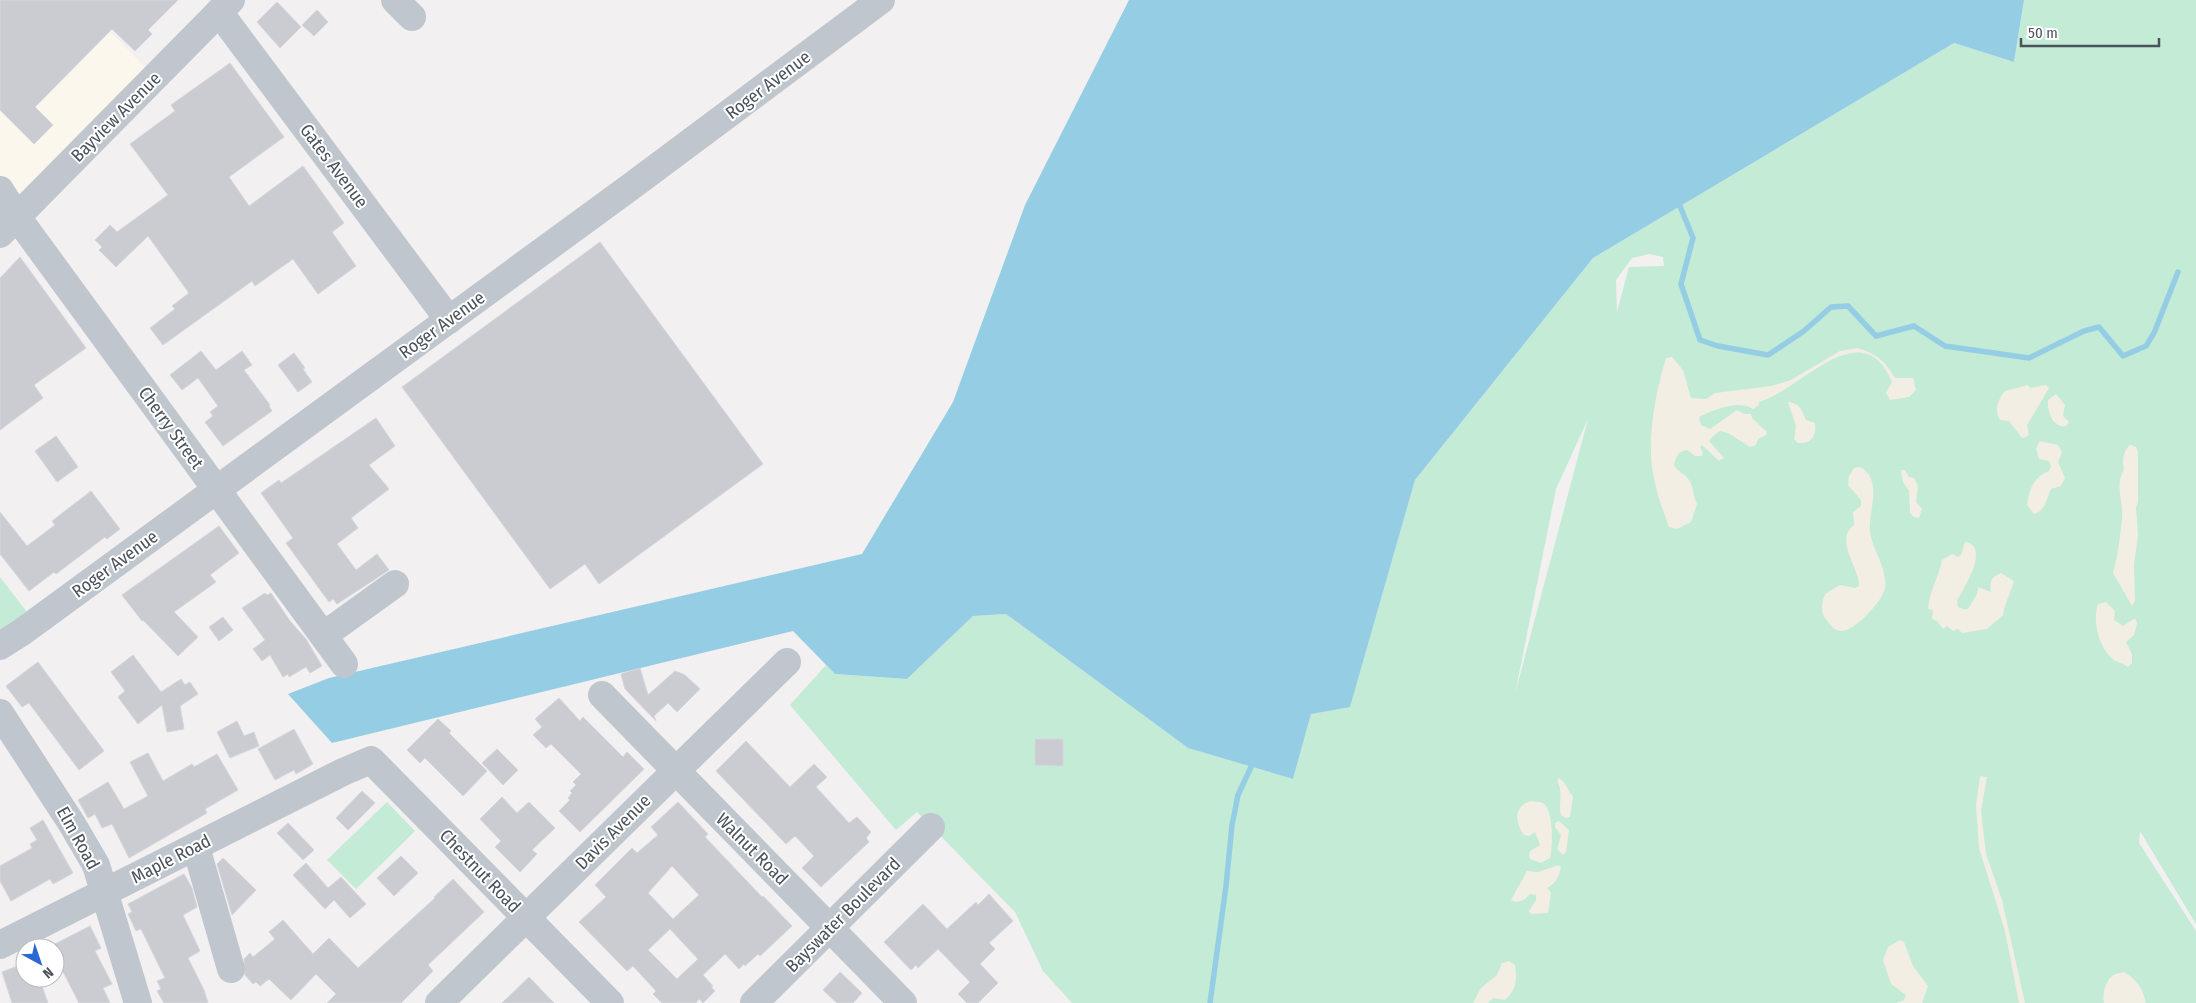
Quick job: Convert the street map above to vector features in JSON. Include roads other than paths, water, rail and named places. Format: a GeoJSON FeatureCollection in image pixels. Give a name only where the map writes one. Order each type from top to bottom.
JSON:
{"type":"FeatureCollection","features":[{"type":"Feature","properties":{"kind":"street","name":"Roger Avenue"},"geometry":{"type":"LineString","coordinates":[[0,646],[22,632],[633,186],[881,0]]}},
{"type":"Feature","properties":{"kind":"street","name":"Gates Avenue"},"geometry":{"type":"LineString","coordinates":[[225,6],[448,320]]}},
{"type":"Feature","properties":{"kind":"street","name":"Bayview Avenue"},"geometry":{"type":"LineString","coordinates":[[8,225],[225,6]]}},
{"type":"Feature","properties":{"kind":"street","name":"Cherry Street"},"geometry":{"type":"LineString","coordinates":[[0,190],[8,225],[217,490],[344,664]]}},
{"type":"Feature","properties":{"kind":"street"},"geometry":{"type":"LineString","coordinates":[[324,635],[395,584]]}},
{"type":"Feature","properties":{"kind":"street","name":"Davis Avenue"},"geometry":{"type":"LineString","coordinates":[[439,1003],[787,662]]}},
{"type":"Feature","properties":{"kind":"street","name":"Walnut Road"},"geometry":{"type":"LineString","coordinates":[[602,695],[904,1003]]}},
{"type":"Feature","properties":{"kind":"street","name":"Elm Road"},"geometry":{"type":"LineString","coordinates":[[0,713],[72,824],[96,865],[138,1003]]}},
{"type":"Feature","properties":{"kind":"street","name":"Chestnut Road"},"geometry":{"type":"LineString","coordinates":[[343,772],[371,760],[610,1003]]}},
{"type":"Feature","properties":{"kind":"street","name":"Maple Road"},"geometry":{"type":"LineString","coordinates":[[0,945],[343,772]]}},
{"type":"Feature","properties":{"kind":"street","name":"Bayswater Boulevard"},"geometry":{"type":"LineString","coordinates":[[754,1003],[932,827]]}},
{"type":"Feature","properties":{"kind":"street"},"geometry":{"type":"LineString","coordinates":[[196,846],[232,969]]}},
{"type":"Feature","properties":{"kind":"water"},"geometry":{"type":"Polygon","coordinates":[[[1129,0],[2024,0],[2014,62],[1954,43],[1593,258],[1415,480],[1350,707],[1311,714],[1293,779],[1188,748],[1006,614],[973,616],[907,679],[835,674],[793,631],[332,743],[288,694],[329,678],[862,554],[953,402],[1025,205],[1129,0]]]}},
{"type":"Feature","properties":{"kind":"waterway"},"geometry":{"type":"LineString","coordinates":[[1680,206],[1693,238],[1681,284],[1700,340],[1718,346],[1768,355],[1804,331],[1831,307],[1848,306],[1876,336],[1914,326],[1945,346],[2029,358],[2084,331],[2099,327],[2123,356],[2146,346],[2154,333],[2178,272]]}},
{"type":"Feature","properties":{"kind":"waterway"},"geometry":{"type":"LineString","coordinates":[[1210,1003],[1226,886],[1232,825],[1238,795],[1251,767]]}}]}
